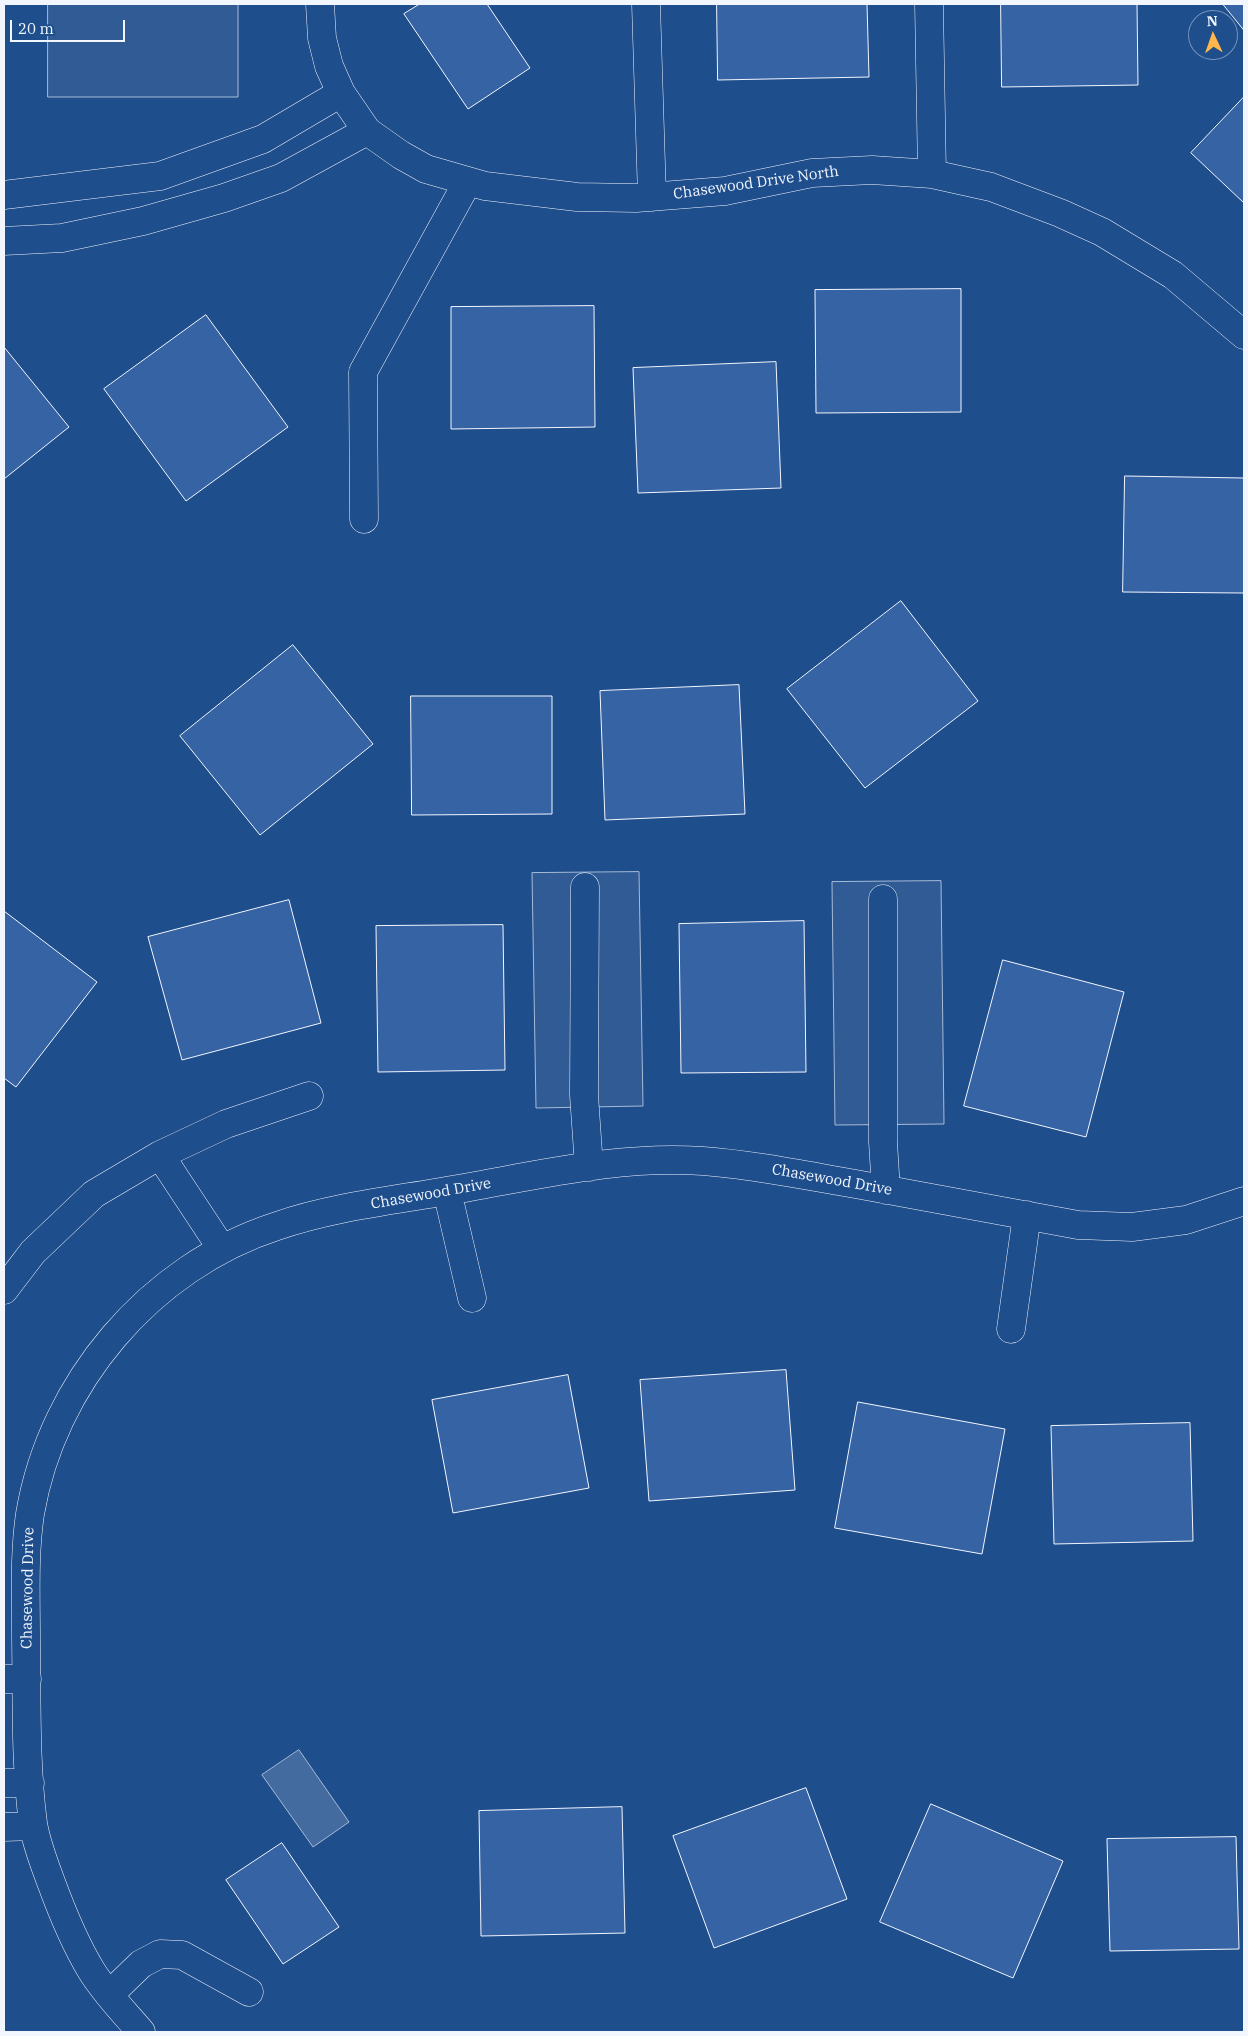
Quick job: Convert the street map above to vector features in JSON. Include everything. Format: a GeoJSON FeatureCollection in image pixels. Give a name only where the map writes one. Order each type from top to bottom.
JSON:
{"type":"FeatureCollection","features":[{"type":"Feature","properties":{"kind":"street"},"geometry":{"type":"LineString","coordinates":[[4,241],[62,238],[143,221],[224,198],[281,178],[367,131],[341,92],[329,66],[322,38],[320,4]]}},
{"type":"Feature","properties":{"kind":"street"},"geometry":{"type":"LineString","coordinates":[[646,4],[652,197]]}},
{"type":"Feature","properties":{"kind":"street"},"geometry":{"type":"LineString","coordinates":[[929,4],[932,174]]}},
{"type":"Feature","properties":{"kind":"street"},"geometry":{"type":"LineString","coordinates":[[4,195],[160,176],[262,138],[341,92]]}},
{"type":"Feature","properties":{"kind":"street","name":"Chasewood Drive North"},"geometry":{"type":"LineString","coordinates":[[367,131],[401,156],[426,169],[485,186],[576,197],[636,198],[725,191],[812,173],[872,170],[932,174],[990,188],[1060,213],[1110,237],[1173,275],[1244,335]]}},
{"type":"Feature","properties":{"kind":"street"},"geometry":{"type":"LineString","coordinates":[[364,520],[363,372],[468,181]]}},
{"type":"Feature","properties":{"kind":"street"},"geometry":{"type":"LineString","coordinates":[[585,887],[584,1095],[589,1166]]}},
{"type":"Feature","properties":{"kind":"street"},"geometry":{"type":"LineString","coordinates":[[883,899],[883,1142],[886,1190]]}},
{"type":"Feature","properties":{"kind":"street"},"geometry":{"type":"LineString","coordinates":[[4,1290],[33,1252],[94,1194],[160,1155],[226,1124],[309,1096]]}},
{"type":"Feature","properties":{"kind":"street"},"geometry":{"type":"LineString","coordinates":[[160,1155],[222,1249]]}},
{"type":"Feature","properties":{"kind":"street","name":"Chasewood Drive"},"geometry":{"type":"LineString","coordinates":[[141,2032],[109,1995],[92,1970],[63,1916],[42,1860],[33,1826],[17,1783],[15,1679],[30,1513],[45,1458],[67,1405],[98,1356],[135,1313],[179,1276],[222,1249],[274,1226],[330,1211],[616,1162],[698,1160],[753,1166],[1078,1225],[1132,1227],[1186,1220],[1244,1201]]}},
{"type":"Feature","properties":{"kind":"street"},"geometry":{"type":"LineString","coordinates":[[447,1191],[472,1298]]}},
{"type":"Feature","properties":{"kind":"street"},"geometry":{"type":"LineString","coordinates":[[1011,1329],[1027,1215]]}},
{"type":"Feature","properties":{"kind":"street"},"geometry":{"type":"LineString","coordinates":[[4,1827],[33,1826]]}},
{"type":"Feature","properties":{"kind":"street"},"geometry":{"type":"LineString","coordinates":[[109,1995],[141,1964],[160,1954],[182,1955],[249,1992]]}},
{"type":"Feature","properties":{"kind":"shaded area"},"geometry":{"type":"Polygon","coordinates":[[[48,4],[238,4],[238,97],[48,97],[48,4]]]}},
{"type":"Feature","properties":{"kind":"shaded area"},"geometry":{"type":"Polygon","coordinates":[[[639,872],[643,1106],[536,1108],[532,873],[639,872]]]}},
{"type":"Feature","properties":{"kind":"shaded area"},"geometry":{"type":"Polygon","coordinates":[[[941,881],[944,1124],[835,1125],[832,882],[941,881]]]}},
{"type":"Feature","properties":{"kind":"shaded area"},"geometry":{"type":"Polygon","coordinates":[[[299,1750],[349,1822],[313,1847],[262,1775],[299,1750]]]}},
{"type":"Feature","properties":{"kind":"building"},"geometry":{"type":"Polygon","coordinates":[[[420,4],[487,4],[530,68],[468,109],[404,14],[420,4]]]}},
{"type":"Feature","properties":{"kind":"building"},"geometry":{"type":"Polygon","coordinates":[[[717,4],[867,4],[869,77],[718,80],[717,4]]]}},
{"type":"Feature","properties":{"kind":"building"},"geometry":{"type":"Polygon","coordinates":[[[1001,4],[1137,4],[1138,85],[1002,87],[1001,4]]]}},
{"type":"Feature","properties":{"kind":"building"},"geometry":{"type":"Polygon","coordinates":[[[1223,4],[1244,4],[1244,30],[1238,23],[1238,10],[1228,10],[1223,4]]]}},
{"type":"Feature","properties":{"kind":"building"},"geometry":{"type":"Polygon","coordinates":[[[1244,97],[1244,203],[1191,153],[1244,97]]]}},
{"type":"Feature","properties":{"kind":"building"},"geometry":{"type":"Polygon","coordinates":[[[961,289],[961,412],[816,413],[815,290],[961,289]]]}},
{"type":"Feature","properties":{"kind":"building"},"geometry":{"type":"Polygon","coordinates":[[[594,306],[595,427],[451,429],[451,307],[594,306]]]}},
{"type":"Feature","properties":{"kind":"building"},"geometry":{"type":"Polygon","coordinates":[[[206,315],[288,427],[186,501],[104,389],[206,315]]]}},
{"type":"Feature","properties":{"kind":"building"},"geometry":{"type":"Polygon","coordinates":[[[4,347],[69,427],[4,479],[4,347]]]}},
{"type":"Feature","properties":{"kind":"building"},"geometry":{"type":"Polygon","coordinates":[[[776,362],[781,488],[638,493],[633,368],[776,362]]]}},
{"type":"Feature","properties":{"kind":"building"},"geometry":{"type":"Polygon","coordinates":[[[1125,476],[1244,478],[1244,593],[1123,592],[1125,476]]]}},
{"type":"Feature","properties":{"kind":"building"},"geometry":{"type":"Polygon","coordinates":[[[901,601],[978,701],[865,788],[787,689],[901,601]]]}},
{"type":"Feature","properties":{"kind":"building"},"geometry":{"type":"Polygon","coordinates":[[[293,645],[373,744],[260,835],[180,736],[293,645]]]}},
{"type":"Feature","properties":{"kind":"building"},"geometry":{"type":"Polygon","coordinates":[[[739,685],[745,814],[605,820],[600,691],[739,685]]]}},
{"type":"Feature","properties":{"kind":"building"},"geometry":{"type":"Polygon","coordinates":[[[411,696],[552,696],[552,814],[412,815],[411,696]]]}},
{"type":"Feature","properties":{"kind":"building"},"geometry":{"type":"Polygon","coordinates":[[[289,900],[321,1023],[182,1060],[148,937],[289,900]]]}},
{"type":"Feature","properties":{"kind":"building"},"geometry":{"type":"Polygon","coordinates":[[[4,911],[97,982],[16,1087],[4,1078],[4,911]]]}},
{"type":"Feature","properties":{"kind":"building"},"geometry":{"type":"Polygon","coordinates":[[[804,921],[806,1072],[681,1073],[679,924],[804,921]]]}},
{"type":"Feature","properties":{"kind":"building"},"geometry":{"type":"Polygon","coordinates":[[[503,925],[505,1070],[378,1072],[376,926],[503,925]]]}},
{"type":"Feature","properties":{"kind":"building"},"geometry":{"type":"Polygon","coordinates":[[[1003,960],[1124,992],[1086,1137],[964,1106],[1003,960]]]}},
{"type":"Feature","properties":{"kind":"building"},"geometry":{"type":"Polygon","coordinates":[[[786,1370],[795,1490],[649,1501],[640,1380],[786,1370]]]}},
{"type":"Feature","properties":{"kind":"building"},"geometry":{"type":"Polygon","coordinates":[[[568,1375],[589,1488],[453,1513],[432,1400],[568,1375]]]}},
{"type":"Feature","properties":{"kind":"building"},"geometry":{"type":"Polygon","coordinates":[[[858,1402],[1005,1429],[982,1554],[835,1528],[858,1402]]]}},
{"type":"Feature","properties":{"kind":"building"},"geometry":{"type":"Polygon","coordinates":[[[1190,1423],[1193,1541],[1054,1544],[1051,1426],[1190,1423]]]}},
{"type":"Feature","properties":{"kind":"building"},"geometry":{"type":"Polygon","coordinates":[[[806,1788],[847,1899],[714,1948],[673,1836],[806,1788]]]}},
{"type":"Feature","properties":{"kind":"building"},"geometry":{"type":"Polygon","coordinates":[[[931,1804],[1063,1861],[1013,1978],[880,1922],[931,1804]]]}},
{"type":"Feature","properties":{"kind":"building"},"geometry":{"type":"Polygon","coordinates":[[[622,1807],[625,1933],[481,1936],[479,1811],[622,1807]]]}},
{"type":"Feature","properties":{"kind":"building"},"geometry":{"type":"Polygon","coordinates":[[[1236,1837],[1239,1949],[1110,1951],[1107,1839],[1236,1837]]]}},
{"type":"Feature","properties":{"kind":"building"},"geometry":{"type":"Polygon","coordinates":[[[282,1843],[339,1927],[283,1964],[226,1880],[282,1843]]]}}]}
